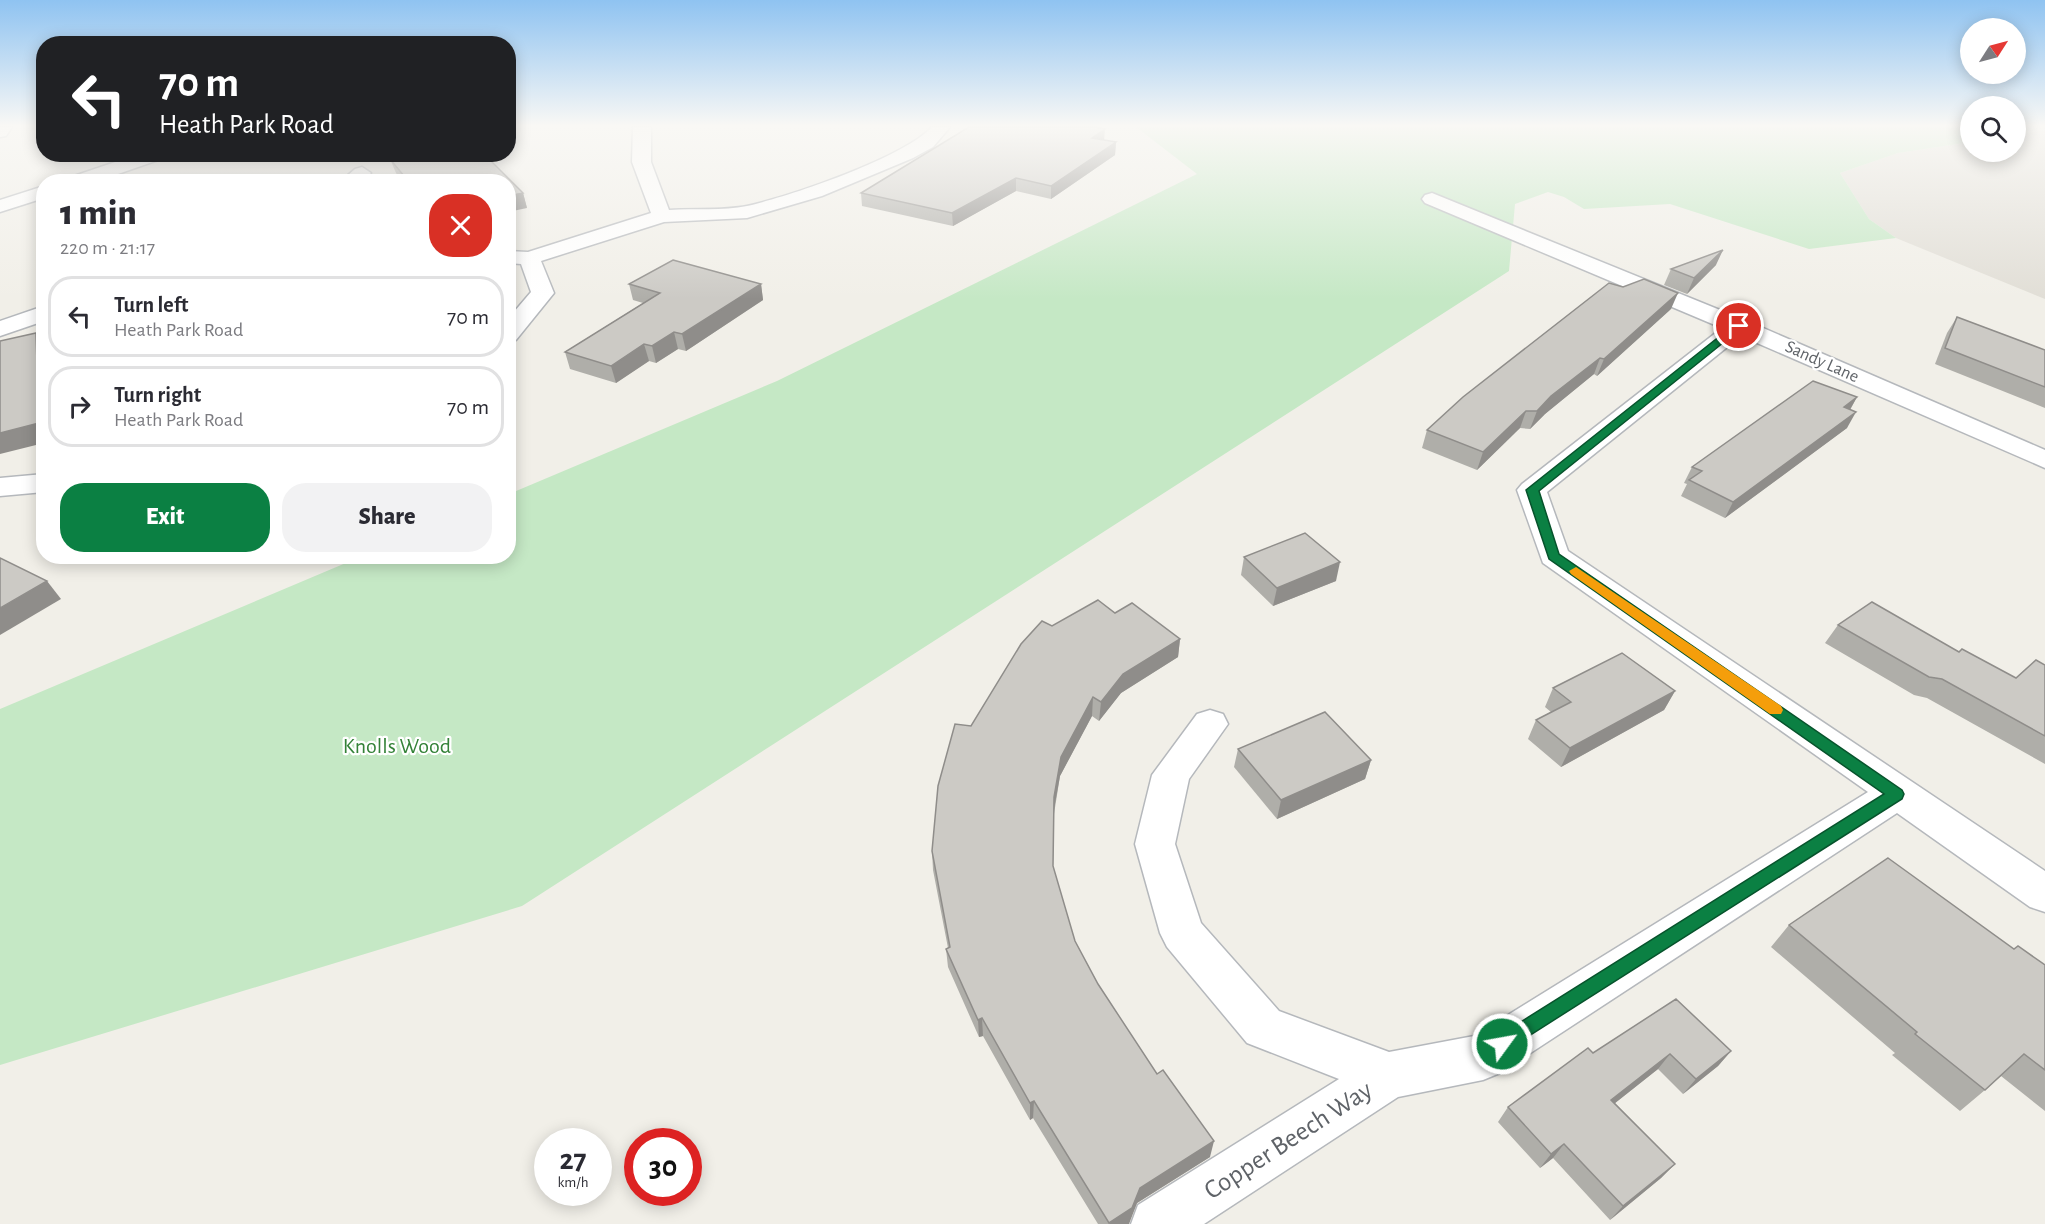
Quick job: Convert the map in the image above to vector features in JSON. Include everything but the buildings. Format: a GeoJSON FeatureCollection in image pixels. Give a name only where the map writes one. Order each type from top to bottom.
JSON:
{"type":"FeatureCollection","features":[{"type":"Feature","properties":{"kind":"street"},"geometry":{"type":"LineString","coordinates":[[648,184],[662,216]]}},
{"type":"Feature","properties":{"kind":"street"},"geometry":{"type":"LineString","coordinates":[[516,325],[543,293],[518,257],[662,216],[747,212],[834,184]]}},
{"type":"Feature","properties":{"kind":"street"},"geometry":{"type":"LineString","coordinates":[[0,206],[36,195]]}},
{"type":"Feature","properties":{"kind":"street","name":"Sandy Lane"},"geometry":{"type":"LineString","coordinates":[[1432,199],[1739,326],[2045,460]]}},
{"type":"Feature","properties":{"kind":"street"},"geometry":{"type":"LineString","coordinates":[[0,329],[36,316]]}},
{"type":"Feature","properties":{"kind":"street"},"geometry":{"type":"LineString","coordinates":[[1739,326],[1532,490],[1554,556],[1896,794],[2045,894]]}},
{"type":"Feature","properties":{"kind":"street"},"geometry":{"type":"LineString","coordinates":[[0,487],[36,485]]}},
{"type":"Feature","properties":{"kind":"street","name":"Copper Beech Way"},"geometry":{"type":"LineString","coordinates":[[1210,724],[1171,776],[1155,844],[1182,933],[1263,1027],[1389,1075]]}},
{"type":"Feature","properties":{"kind":"street","name":"Copper Beech Way"},"geometry":{"type":"LineString","coordinates":[[1157,1224],[1389,1075],[1483,1057],[1896,794]]}},
{"type":"Feature","properties":{"kind":"shaded area"},"geometry":{"type":"Polygon","coordinates":[[[1847,184],[2045,184],[2045,299],[1896,238],[1869,219],[1847,184]]]}},
{"type":"Feature","properties":{"kind":"green space","name":"Knolls Wood"},"geometry":{"type":"Polygon","coordinates":[[[1176,184],[1847,184],[1869,219],[1896,238],[1809,249],[1670,204],[1584,209],[1564,197],[1548,192],[1515,204],[1509,271],[522,906],[0,1065],[0,709],[343,564],[516,564],[516,491],[777,381],[1176,184]]]}},
{"type":"Feature","properties":{"kind":"slow traffic"},"geometry":{"type":"LineString","coordinates":[[1576,571],[1776,710]]}},
{"type":"Feature","properties":{"kind":"route"},"geometry":{"type":"LineString","coordinates":[[1502,1044],[1896,794],[1554,556],[1532,490],[1739,326]]}}]}
